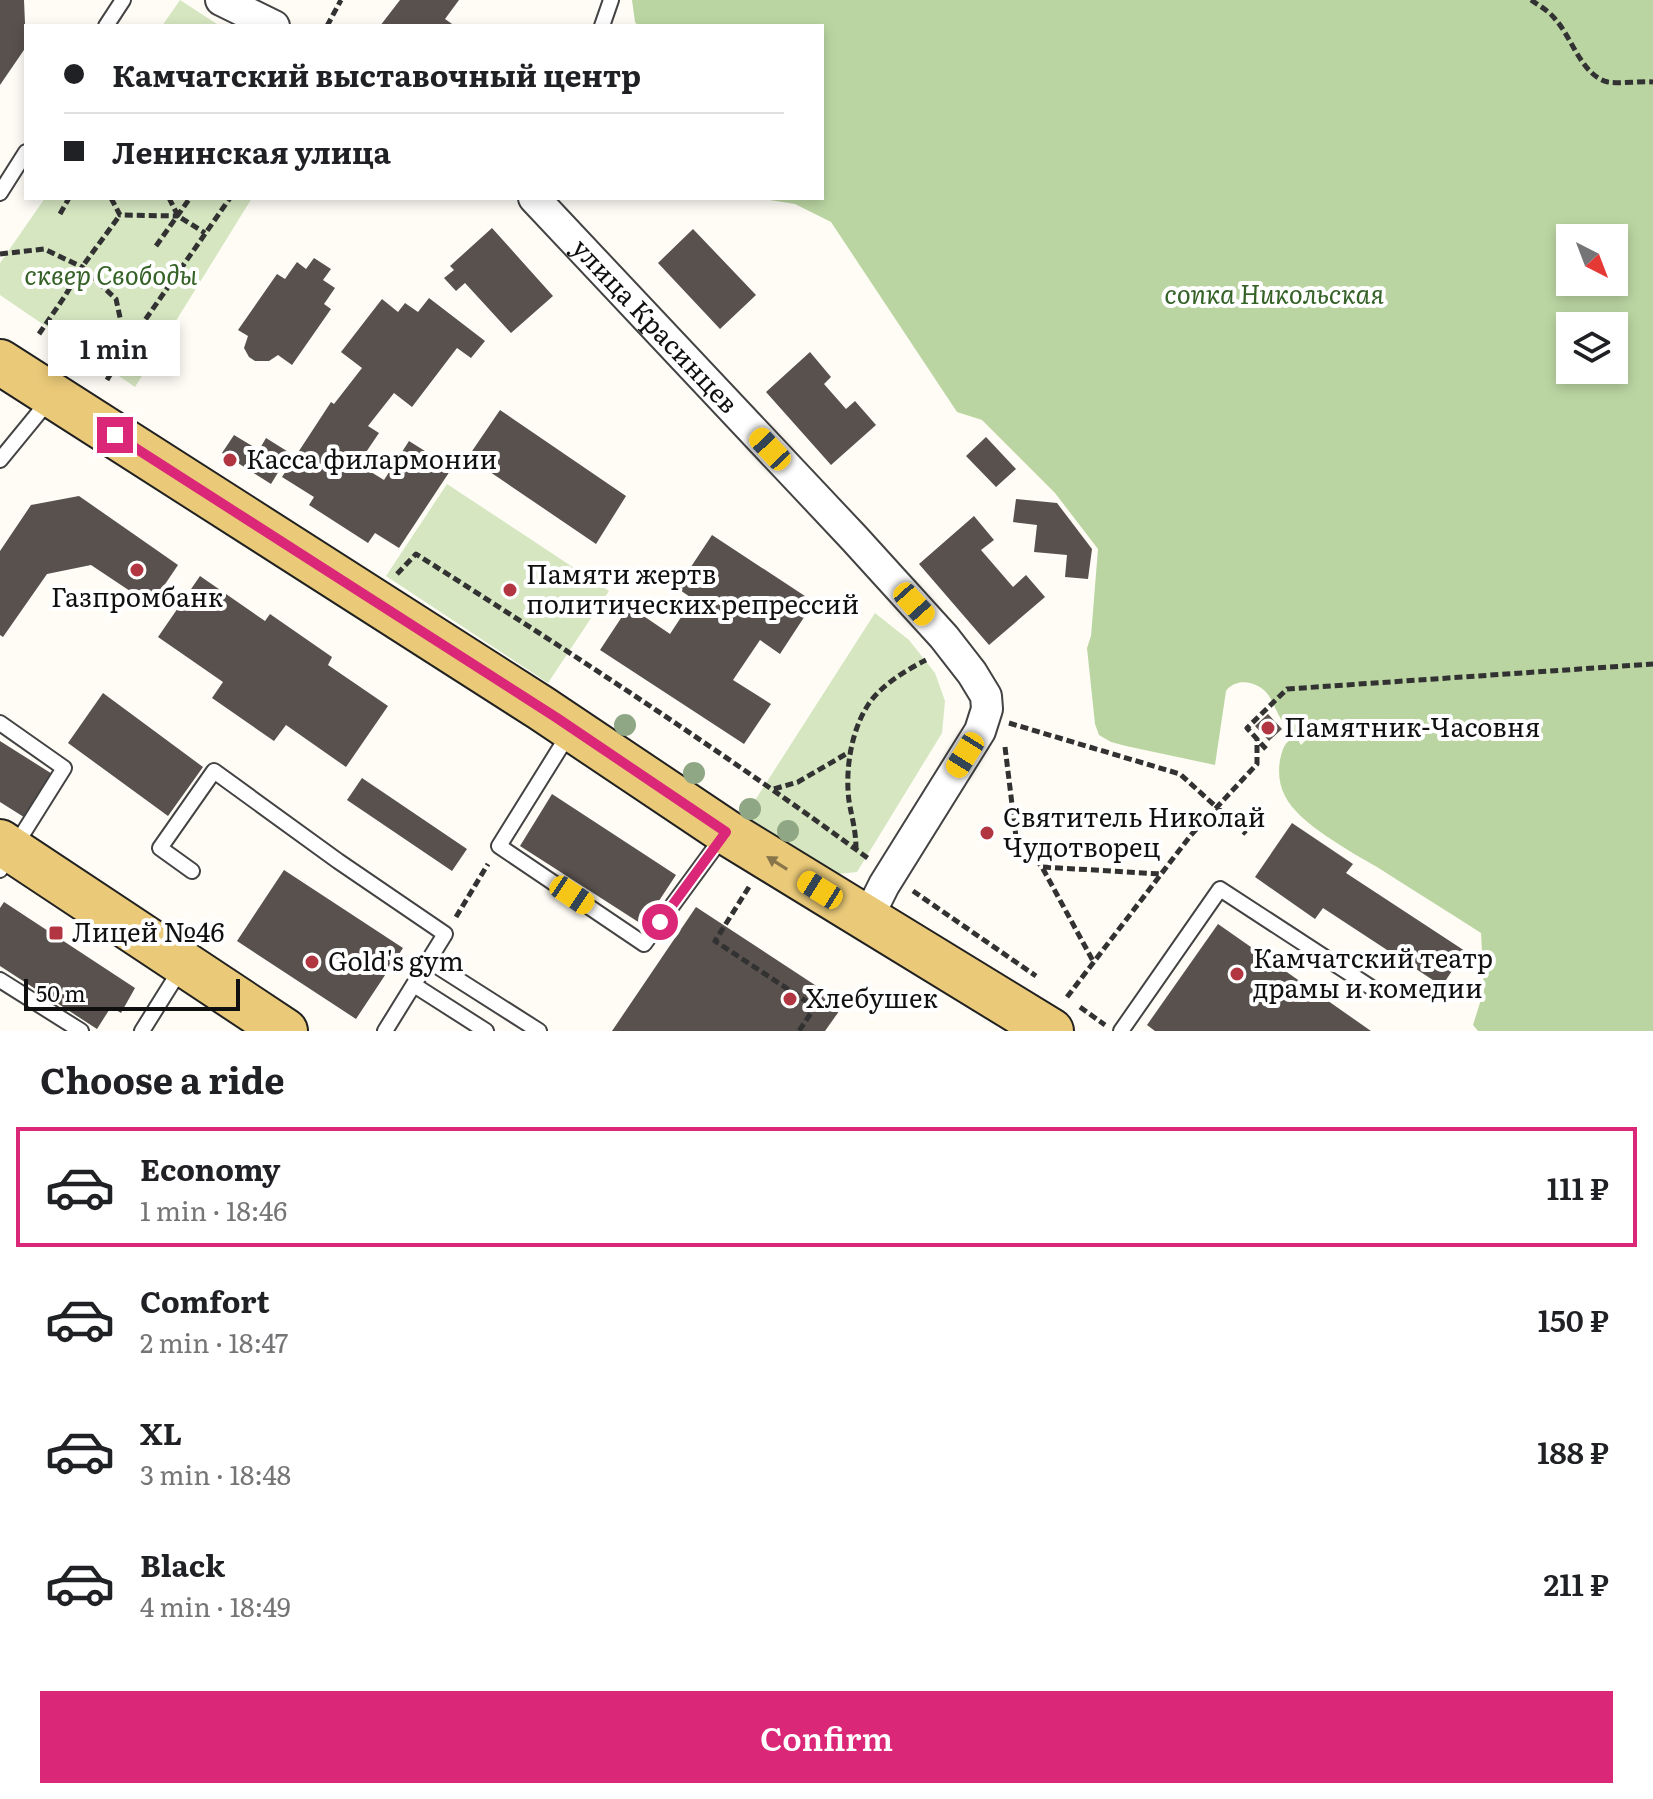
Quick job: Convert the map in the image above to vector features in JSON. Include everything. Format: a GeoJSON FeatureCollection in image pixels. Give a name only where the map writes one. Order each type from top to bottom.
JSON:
{"type":"FeatureCollection","features":[{"type":"Feature","properties":{"kind":"main road"},"geometry":{"type":"LineString","coordinates":[[0,362],[572,728],[726,832],[867,919],[1066,1011]]}},
{"type":"Feature","properties":{"kind":"main road"},"geometry":{"type":"LineString","coordinates":[[4,854],[184,964],[285,1031]]}},
{"type":"Feature","properties":{"kind":"street"},"geometry":{"type":"LineString","coordinates":[[221,0],[270,24]]}},
{"type":"Feature","properties":{"kind":"street","name":"улица Красинцев"},"geometry":{"type":"LineString","coordinates":[[536,200],[854,538],[952,647],[983,690],[986,716]]}},
{"type":"Feature","properties":{"kind":"street"},"geometry":{"type":"LineString","coordinates":[[867,919],[890,875],[980,731],[986,716]]}},
{"type":"Feature","properties":{"kind":"lane"},"geometry":{"type":"LineString","coordinates":[[107,24],[123,0]]}},
{"type":"Feature","properties":{"kind":"lane"},"geometry":{"type":"LineString","coordinates":[[603,24],[611,0]]}},
{"type":"Feature","properties":{"kind":"lane"},"geometry":{"type":"LineString","coordinates":[[0,193],[24,155]]}},
{"type":"Feature","properties":{"kind":"lane"},"geometry":{"type":"LineString","coordinates":[[0,460],[53,396]]}},
{"type":"Feature","properties":{"kind":"lane"},"geometry":{"type":"LineString","coordinates":[[0,723],[64,768],[4,854]]}},
{"type":"Feature","properties":{"kind":"lane"},"geometry":{"type":"LineString","coordinates":[[572,728],[499,846],[644,944],[726,832]]}},
{"type":"Feature","properties":{"kind":"lane"},"geometry":{"type":"LineString","coordinates":[[192,871],[160,848],[214,771],[445,934],[385,1031]]}},
{"type":"Feature","properties":{"kind":"lane"},"geometry":{"type":"LineString","coordinates":[[1121,1031],[1220,889],[1378,992]]}},
{"type":"Feature","properties":{"kind":"lane"},"geometry":{"type":"LineString","coordinates":[[429,961],[539,1031]]}},
{"type":"Feature","properties":{"kind":"lane"},"geometry":{"type":"LineString","coordinates":[[142,1031],[184,964]]}},
{"type":"Feature","properties":{"kind":"lane"},"geometry":{"type":"LineString","coordinates":[[0,980],[81,1031]]}},
{"type":"Feature","properties":{"kind":"lane"},"geometry":{"type":"LineString","coordinates":[[414,985],[486,1031]]}},
{"type":"Feature","properties":{"kind":"path"},"geometry":{"type":"LineString","coordinates":[[328,24],[341,0]]}},
{"type":"Feature","properties":{"kind":"path"},"geometry":{"type":"LineString","coordinates":[[1531,0],[1556,20],[1584,64],[1595,75],[1608,81],[1653,82]]}},
{"type":"Feature","properties":{"kind":"path"},"geometry":{"type":"LineString","coordinates":[[60,214],[68,200]]}},
{"type":"Feature","properties":{"kind":"path"},"geometry":{"type":"LineString","coordinates":[[112,200],[120,215]]}},
{"type":"Feature","properties":{"kind":"path"},"geometry":{"type":"LineString","coordinates":[[170,200],[178,216]]}},
{"type":"Feature","properties":{"kind":"path"},"geometry":{"type":"LineString","coordinates":[[156,246],[189,200]]}},
{"type":"Feature","properties":{"kind":"path"},"geometry":{"type":"LineString","coordinates":[[107,380],[127,346],[229,200]]}},
{"type":"Feature","properties":{"kind":"path"},"geometry":{"type":"LineString","coordinates":[[120,215],[178,216],[205,233]]}},
{"type":"Feature","properties":{"kind":"path"},"geometry":{"type":"LineString","coordinates":[[39,334],[120,215]]}},
{"type":"Feature","properties":{"kind":"path"},"geometry":{"type":"LineString","coordinates":[[0,254],[44,249],[82,267],[116,299],[127,346]]}},
{"type":"Feature","properties":{"kind":"path"},"geometry":{"type":"LineString","coordinates":[[391,581],[416,554],[575,655],[774,790],[1042,980]]}},
{"type":"Feature","properties":{"kind":"path"},"geometry":{"type":"LineString","coordinates":[[856,850],[848,775],[858,725],[869,703],[900,673],[952,647]]}},
{"type":"Feature","properties":{"kind":"path"},"geometry":{"type":"LineString","coordinates":[[1266,749],[1247,728],[1287,689],[1653,664]]}},
{"type":"Feature","properties":{"kind":"path"},"geometry":{"type":"LineString","coordinates":[[986,716],[1180,774],[1246,834]]}},
{"type":"Feature","properties":{"kind":"path"},"geometry":{"type":"LineString","coordinates":[[986,716],[1004,734],[1016,837],[1042,867],[1093,961]]}},
{"type":"Feature","properties":{"kind":"path"},"geometry":{"type":"LineString","coordinates":[[1113,1031],[1066,1011],[1093,961],[1191,835],[1257,764],[1257,738]]}},
{"type":"Feature","properties":{"kind":"path"},"geometry":{"type":"LineString","coordinates":[[774,790],[798,782],[851,751]]}},
{"type":"Feature","properties":{"kind":"path"},"geometry":{"type":"LineString","coordinates":[[445,934],[499,846]]}},
{"type":"Feature","properties":{"kind":"path"},"geometry":{"type":"LineString","coordinates":[[1042,867],[1161,874]]}},
{"type":"Feature","properties":{"kind":"path"},"geometry":{"type":"LineString","coordinates":[[749,887],[715,941],[815,1007],[799,1031]]}},
{"type":"Feature","properties":{"kind":"green space"},"geometry":{"type":"Polygon","coordinates":[[[180,0],[217,24],[163,24],[180,0]]]}},
{"type":"Feature","properties":{"kind":"green space","name":"сопка Никольская"},"geometry":{"type":"Polygon","coordinates":[[[632,0],[1653,0],[1653,1031],[1478,1031],[1473,1025],[1484,990],[1481,933],[1326,836],[1292,806],[1280,783],[1280,760],[1287,743],[1297,738],[1301,745],[1306,736],[1293,732],[1286,725],[1260,687],[1242,682],[1226,691],[1215,765],[1126,746],[1099,735],[1095,724],[1087,648],[1091,636],[1098,549],[1055,493],[982,420],[957,412],[831,222],[795,204],[770,200],[824,200],[824,24],[636,24],[632,0]]]}},
{"type":"Feature","properties":{"kind":"green space","name":"cквер Свободы"},"geometry":{"type":"Polygon","coordinates":[[[44,200],[251,200],[135,387],[0,295],[0,263],[44,200]]]}},
{"type":"Feature","properties":{"kind":"green space"},"geometry":{"type":"Polygon","coordinates":[[[447,484],[609,591],[548,683],[386,576],[447,484]]]}},
{"type":"Feature","properties":{"kind":"green space"},"geometry":{"type":"Polygon","coordinates":[[[875,613],[909,640],[935,673],[945,701],[942,733],[857,872],[838,874],[745,816],[875,613]]]}},
{"type":"Feature","properties":{"kind":"building"},"geometry":{"type":"Polygon","coordinates":[[[0,0],[24,0],[24,50],[0,85],[0,0]]]}},
{"type":"Feature","properties":{"kind":"building"},"geometry":{"type":"Polygon","coordinates":[[[400,0],[459,0],[445,19],[452,24],[382,24],[400,0]]]}},
{"type":"Feature","properties":{"kind":"building"},"geometry":{"type":"Polygon","coordinates":[[[492,228],[553,296],[511,333],[465,283],[456,291],[444,278],[454,270],[450,266],[492,228]]]}},
{"type":"Feature","properties":{"kind":"building"},"geometry":{"type":"Polygon","coordinates":[[[693,229],[756,295],[720,329],[658,263],[693,229]]]}},
{"type":"Feature","properties":{"kind":"building"},"geometry":{"type":"Polygon","coordinates":[[[314,258],[331,269],[323,280],[335,288],[324,304],[331,309],[292,365],[278,355],[269,361],[255,361],[244,348],[248,336],[238,330],[277,274],[285,279],[297,262],[306,269],[314,258]]]}},
{"type":"Feature","properties":{"kind":"building"},"geometry":{"type":"Polygon","coordinates":[[[429,298],[485,341],[471,358],[457,348],[412,407],[394,393],[368,426],[379,433],[358,464],[384,480],[409,441],[452,468],[399,548],[375,533],[368,543],[309,505],[314,497],[282,477],[331,402],[334,404],[362,368],[341,352],[382,299],[398,312],[405,303],[418,312],[429,298]]]}},
{"type":"Feature","properties":{"kind":"building"},"geometry":{"type":"Polygon","coordinates":[[[810,352],[831,377],[824,384],[846,409],[855,401],[876,425],[831,465],[766,392],[810,352]]]}},
{"type":"Feature","properties":{"kind":"building"},"geometry":{"type":"Polygon","coordinates":[[[500,410],[626,496],[596,544],[468,457],[500,410]]]}},
{"type":"Feature","properties":{"kind":"building"},"geometry":{"type":"Polygon","coordinates":[[[234,435],[259,450],[266,438],[290,453],[271,484],[222,453],[234,435]]]}},
{"type":"Feature","properties":{"kind":"building"},"geometry":{"type":"Polygon","coordinates":[[[986,437],[1016,469],[996,487],[966,456],[986,437]]]}},
{"type":"Feature","properties":{"kind":"building","name":"Газпромбанк"},"geometry":{"type":"Polygon","coordinates":[[[79,496],[178,565],[151,605],[91,565],[47,574],[3,637],[0,635],[0,551],[31,505],[79,496]]]}},
{"type":"Feature","properties":{"kind":"building"},"geometry":{"type":"Polygon","coordinates":[[[1016,499],[1057,503],[1092,549],[1088,579],[1065,577],[1067,555],[1034,552],[1037,525],[1013,522],[1016,499]]]}},
{"type":"Feature","properties":{"kind":"building"},"geometry":{"type":"Polygon","coordinates":[[[974,516],[994,540],[981,550],[1013,587],[1026,575],[1045,597],[989,645],[919,564],[974,516]]]}},
{"type":"Feature","properties":{"kind":"building"},"geometry":{"type":"Polygon","coordinates":[[[712,535],[814,602],[780,654],[760,640],[733,680],[771,704],[744,744],[600,650],[629,606],[670,634],[693,599],[677,588],[712,535]]]}},
{"type":"Feature","properties":{"kind":"building"},"geometry":{"type":"Polygon","coordinates":[[[200,576],[265,621],[270,614],[332,657],[328,665],[388,706],[346,767],[286,725],[274,741],[212,698],[223,682],[158,637],[200,576]]]}},
{"type":"Feature","properties":{"kind":"building"},"geometry":{"type":"Polygon","coordinates":[[[103,693],[203,767],[168,816],[68,743],[103,693]]]}},
{"type":"Feature","properties":{"kind":"building","name":"Памятник-Часовня"},"geometry":{"type":"Polygon","coordinates":[[[1268,714],[1282,729],[1269,741],[1255,726],[1268,714]]]}},
{"type":"Feature","properties":{"kind":"building"},"geometry":{"type":"Polygon","coordinates":[[[0,741],[57,777],[27,819],[0,802],[0,741]]]}},
{"type":"Feature","properties":{"kind":"building"},"geometry":{"type":"Polygon","coordinates":[[[362,778],[467,849],[452,871],[347,800],[362,778]]]}},
{"type":"Feature","properties":{"kind":"building"},"geometry":{"type":"Polygon","coordinates":[[[552,794],[676,875],[643,925],[520,846],[552,794]]]}},
{"type":"Feature","properties":{"kind":"building"},"geometry":{"type":"Polygon","coordinates":[[[1292,823],[1353,864],[1346,873],[1465,951],[1442,986],[1323,908],[1315,919],[1255,877],[1292,823]]]}},
{"type":"Feature","properties":{"kind":"building"},"geometry":{"type":"Polygon","coordinates":[[[284,870],[403,948],[356,1019],[237,941],[284,870]]]}},
{"type":"Feature","properties":{"kind":"building"},"geometry":{"type":"Polygon","coordinates":[[[4,902],[135,988],[121,1013],[111,1007],[97,1029],[0,966],[0,908],[4,902]]]}},
{"type":"Feature","properties":{"kind":"building"},"geometry":{"type":"Polygon","coordinates":[[[696,907],[821,989],[842,1007],[825,1031],[612,1031],[696,907]]]}},
{"type":"Feature","properties":{"kind":"building","name":"Камчатский театр драмы и комедии"},"geometry":{"type":"Polygon","coordinates":[[[1218,924],[1371,1031],[1155,1031],[1147,1025],[1218,924]]]}},
{"type":"Feature","properties":{"kind":"place","name":"Касса филармонии"},"geometry":{"type":"Point","coordinates":[230,460]}},
{"type":"Feature","properties":{"kind":"place","name":"Газпромбанк"},"geometry":{"type":"Point","coordinates":[137,570]}},
{"type":"Feature","properties":{"kind":"place","name":"Памяти жертв политических репрессий"},"geometry":{"type":"Point","coordinates":[510,590]}},
{"type":"Feature","properties":{"kind":"place","name":"Памятник-Часовня"},"geometry":{"type":"Point","coordinates":[1268,728]}},
{"type":"Feature","properties":{"kind":"place","name":"Святитель Николай Чудотворец"},"geometry":{"type":"Point","coordinates":[987,833]}},
{"type":"Feature","properties":{"kind":"place","name":"Лицей №46"},"geometry":{"type":"Point","coordinates":[56,933]}},
{"type":"Feature","properties":{"kind":"place","name":"Gold's gym"},"geometry":{"type":"Point","coordinates":[312,962]}},
{"type":"Feature","properties":{"kind":"place","name":"Камчатский театр драмы и комедии"},"geometry":{"type":"Point","coordinates":[1237,974]}},
{"type":"Feature","properties":{"kind":"place","name":"Хлебушек"},"geometry":{"type":"Point","coordinates":[790,999]}},
{"type":"Feature","properties":{"kind":"route"},"geometry":{"type":"LineString","coordinates":[[115,435],[557,718],[726,832],[660,922]]}}]}
